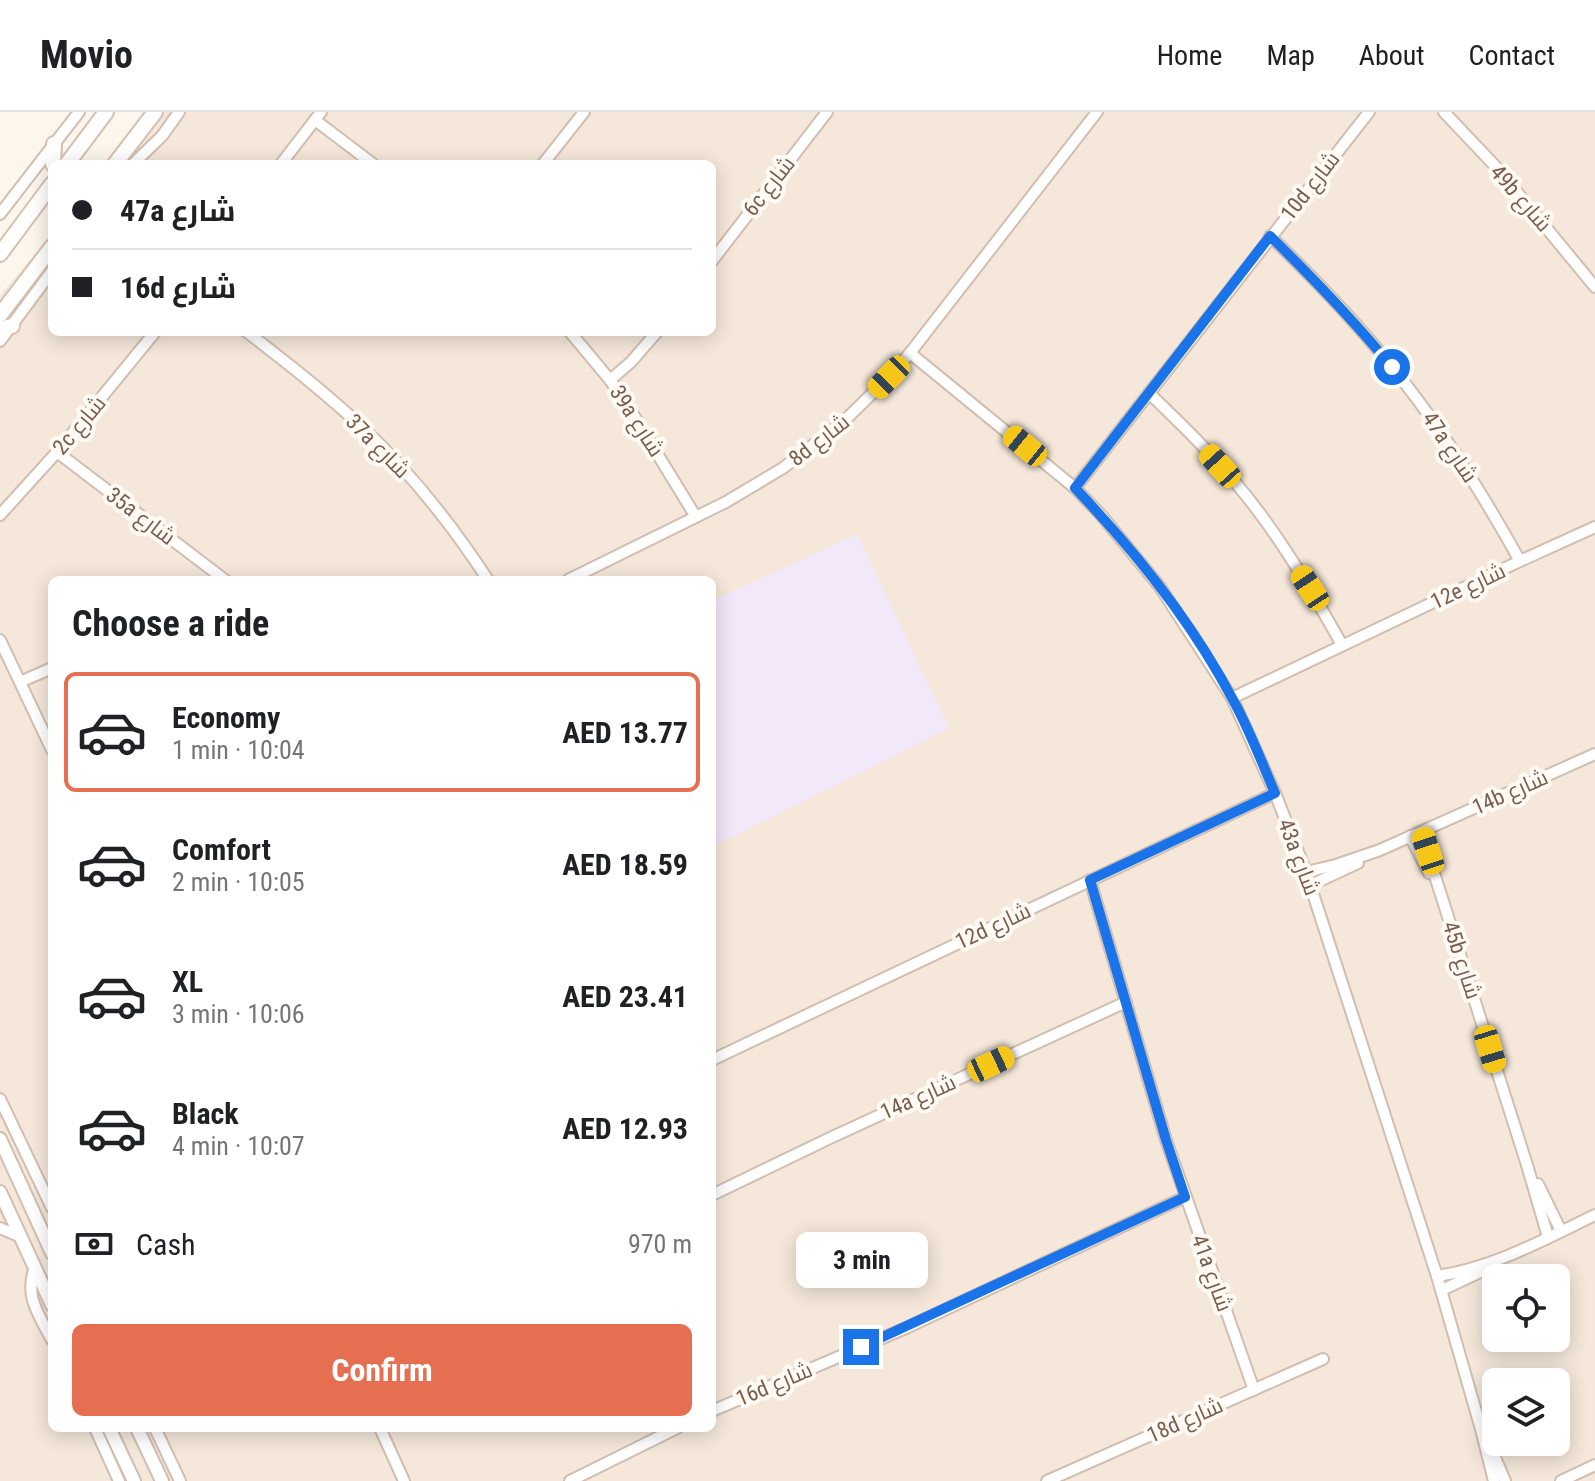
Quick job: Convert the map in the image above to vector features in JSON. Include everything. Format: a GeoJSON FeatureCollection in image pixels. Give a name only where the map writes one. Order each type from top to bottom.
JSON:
{"type":"FeatureCollection","features":[{"type":"Feature","properties":{"kind":"main road"},"geometry":{"type":"LineString","coordinates":[[70,160],[106,112]]}},
{"type":"Feature","properties":{"kind":"main road"},"geometry":{"type":"LineString","coordinates":[[118,160],[155,112]]}},
{"type":"Feature","properties":{"kind":"main road"},"geometry":{"type":"LineString","coordinates":[[53,160],[54,144]]}},
{"type":"Feature","properties":{"kind":"main road"},"geometry":{"type":"LineString","coordinates":[[0,254],[48,188]]}},
{"type":"Feature","properties":{"kind":"main road"},"geometry":{"type":"LineString","coordinates":[[0,315],[48,252]]}},
{"type":"Feature","properties":{"kind":"street"},"geometry":{"type":"LineString","coordinates":[[0,214],[79,112]]}},
{"type":"Feature","properties":{"kind":"street"},"geometry":{"type":"LineString","coordinates":[[137,160],[162,136],[179,112]]}},
{"type":"Feature","properties":{"kind":"street"},"geometry":{"type":"LineString","coordinates":[[546,160],[584,112]]}},
{"type":"Feature","properties":{"kind":"street","name":"6c شارع"},"geometry":{"type":"LineString","coordinates":[[716,256],[827,112]]}},
{"type":"Feature","properties":{"kind":"street","name":"8d شارع"},"geometry":{"type":"LineString","coordinates":[[576,576],[755,486],[816,444],[866,401],[910,353],[1097,112]]}},
{"type":"Feature","properties":{"kind":"street","name":"10d شارع"},"geometry":{"type":"LineString","coordinates":[[1075,488],[1369,112]]}},
{"type":"Feature","properties":{"kind":"street","name":"49b شارع"},"geometry":{"type":"LineString","coordinates":[[1444,112],[1497,168],[1595,287]]}},
{"type":"Feature","properties":{"kind":"street"},"geometry":{"type":"LineString","coordinates":[[284,160],[318,116],[368,160]]}},
{"type":"Feature","properties":{"kind":"street","name":"47a شارع"},"geometry":{"type":"LineString","coordinates":[[1270,236],[1325,290],[1407,385],[1486,500],[1520,561]]}},
{"type":"Feature","properties":{"kind":"street"},"geometry":{"type":"LineString","coordinates":[[0,341],[6,327],[48,276]]}},
{"type":"Feature","properties":{"kind":"street","name":"2c شارع"},"geometry":{"type":"LineString","coordinates":[[0,515],[57,452],[152,336]]}},
{"type":"Feature","properties":{"kind":"street","name":"37a شارع"},"geometry":{"type":"LineString","coordinates":[[252,336],[345,412],[403,468],[435,506],[485,576]]}},
{"type":"Feature","properties":{"kind":"street","name":"39a شارع"},"geometry":{"type":"LineString","coordinates":[[573,336],[610,380],[646,432],[696,517]]}},
{"type":"Feature","properties":{"kind":"street"},"geometry":{"type":"LineString","coordinates":[[610,380],[654,336]]}},
{"type":"Feature","properties":{"kind":"street","name":"43a شارع"},"geometry":{"type":"LineString","coordinates":[[910,353],[1075,488],[1160,587],[1232,698],[1275,793],[1311,885],[1442,1290],[1494,1481]]}},
{"type":"Feature","properties":{"kind":"street"},"geometry":{"type":"LineString","coordinates":[[1149,393],[1191,433],[1275,533],[1342,645]]}},
{"type":"Feature","properties":{"kind":"street","name":"35a شارع"},"geometry":{"type":"LineString","coordinates":[[57,452],[212,576]]}},
{"type":"Feature","properties":{"kind":"street","name":"12e شارع"},"geometry":{"type":"LineString","coordinates":[[1232,698],[1595,527]]}},
{"type":"Feature","properties":{"kind":"street"},"geometry":{"type":"LineString","coordinates":[[0,640],[48,742]]}},
{"type":"Feature","properties":{"kind":"street"},"geometry":{"type":"LineString","coordinates":[[20,682],[48,670]]}},
{"type":"Feature","properties":{"kind":"street","name":"14b شارع"},"geometry":{"type":"LineString","coordinates":[[1306,872],[1380,850],[1594,756]]}},
{"type":"Feature","properties":{"kind":"street","name":"12d شارع"},"geometry":{"type":"LineString","coordinates":[[716,1058],[1275,793]]}},
{"type":"Feature","properties":{"kind":"street","name":"45b شارع"},"geometry":{"type":"LineString","coordinates":[[1416,834],[1441,892],[1548,1237]]}},
{"type":"Feature","properties":{"kind":"street","name":"14b شارع"},"geometry":{"type":"LineString","coordinates":[[1311,885],[1380,850]]}},
{"type":"Feature","properties":{"kind":"street","name":"41a شارع"},"geometry":{"type":"LineString","coordinates":[[1090,880],[1166,1140],[1254,1390]]}},
{"type":"Feature","properties":{"kind":"street","name":"14a شارع"},"geometry":{"type":"LineString","coordinates":[[716,1193],[1126,1002]]}},
{"type":"Feature","properties":{"kind":"street"},"geometry":{"type":"LineString","coordinates":[[0,1099],[48,1200]]}},
{"type":"Feature","properties":{"kind":"street"},"geometry":{"type":"LineString","coordinates":[[0,1139],[48,1244]]}},
{"type":"Feature","properties":{"kind":"street","name":"45b شارع"},"geometry":{"type":"LineString","coordinates":[[1527,1165],[1561,1231]]}},
{"type":"Feature","properties":{"kind":"street"},"geometry":{"type":"LineString","coordinates":[[0,1192],[48,1296]]}},
{"type":"Feature","properties":{"kind":"street","name":"16d شارع"},"geometry":{"type":"LineString","coordinates":[[716,1409],[906,1328],[1185,1197]]}},
{"type":"Feature","properties":{"kind":"street"},"geometry":{"type":"LineString","coordinates":[[1442,1290],[1595,1215]]}},
{"type":"Feature","properties":{"kind":"street"},"geometry":{"type":"LineString","coordinates":[[0,1228],[21,1237]]}},
{"type":"Feature","properties":{"kind":"street"},"geometry":{"type":"LineString","coordinates":[[1437,1276],[1460,1272],[1515,1253]]}},
{"type":"Feature","properties":{"kind":"street"},"geometry":{"type":"LineString","coordinates":[[35,1267],[30,1281],[31,1293],[48,1332]]}},
{"type":"Feature","properties":{"kind":"street","name":"18d شارع"},"geometry":{"type":"LineString","coordinates":[[1047,1481],[1323,1359]]}},
{"type":"Feature","properties":{"kind":"street","name":"43a شارع"},"geometry":{"type":"LineString","coordinates":[[1481,1429],[1505,1481]]}},
{"type":"Feature","properties":{"kind":"street"},"geometry":{"type":"LineString","coordinates":[[97,1432],[119,1481]]}},
{"type":"Feature","properties":{"kind":"street"},"geometry":{"type":"LineString","coordinates":[[111,1432],[134,1481]]}},
{"type":"Feature","properties":{"kind":"street"},"geometry":{"type":"LineString","coordinates":[[139,1432],[162,1481]]}},
{"type":"Feature","properties":{"kind":"street"},"geometry":{"type":"LineString","coordinates":[[157,1432],[180,1481]]}},
{"type":"Feature","properties":{"kind":"street"},"geometry":{"type":"LineString","coordinates":[[382,1432],[404,1481]]}},
{"type":"Feature","properties":{"kind":"street"},"geometry":{"type":"LineString","coordinates":[[570,1481],[669,1432]]}},
{"type":"Feature","properties":{"kind":"street"},"geometry":{"type":"LineString","coordinates":[[1561,1481],[1595,1465]]}},
{"type":"Feature","properties":{"kind":"shaded area"},"geometry":{"type":"Polygon","coordinates":[[[153,112],[1595,112],[1595,1481],[0,1481],[0,295],[48,239],[48,336],[716,336],[716,160],[115,160],[153,112]]]}},
{"type":"Feature","properties":{"kind":"shaded area"},"geometry":{"type":"Polygon","coordinates":[[[857,534],[949,728],[716,845],[716,599],[857,534]]]}},
{"type":"Feature","properties":{"kind":"route"},"geometry":{"type":"LineString","coordinates":[[861,1347],[1185,1197],[1090,880],[1275,793],[1232,698],[1186,623],[1131,550],[1075,488],[1270,236],[1315,280],[1392,367]]}}]}
